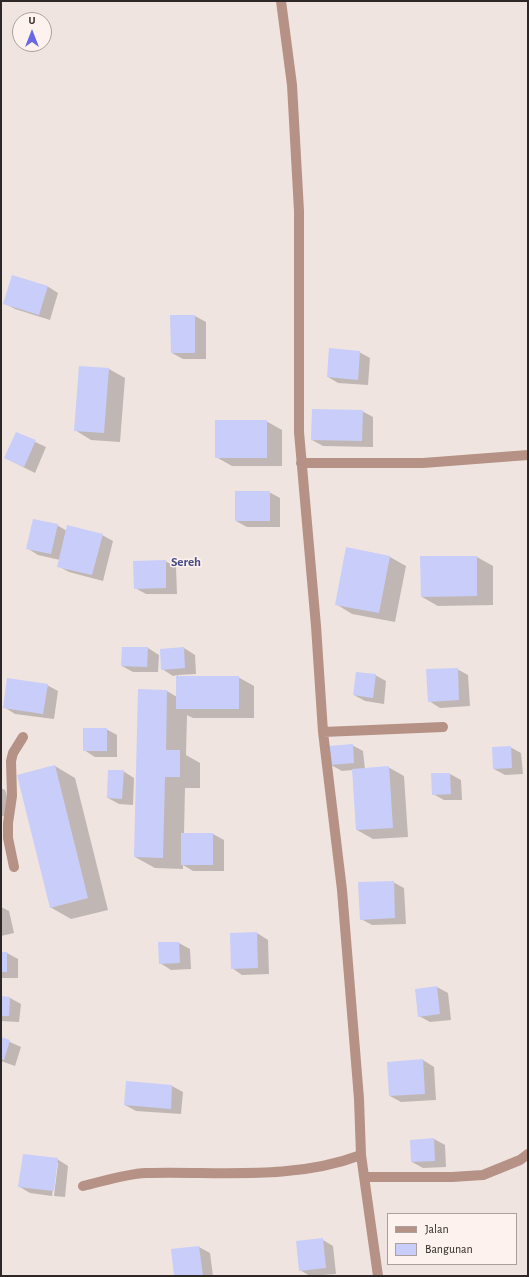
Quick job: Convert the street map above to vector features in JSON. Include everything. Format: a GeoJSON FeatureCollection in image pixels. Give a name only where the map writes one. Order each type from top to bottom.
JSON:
{"type":"FeatureCollection","features":[{"type":"Feature","properties":{"kind":"street"},"geometry":{"type":"LineString","coordinates":[[281,1],[292,85],[299,211],[297,336],[301,463],[316,626],[323,732],[342,890],[360,1099],[361,1155],[366,1177],[378,1276]]}},
{"type":"Feature","properties":{"kind":"street"},"geometry":{"type":"LineString","coordinates":[[301,463],[423,463],[528,455]]}},
{"type":"Feature","properties":{"kind":"street"},"geometry":{"type":"LineString","coordinates":[[323,732],[443,727]]}},
{"type":"Feature","properties":{"kind":"street"},"geometry":{"type":"LineString","coordinates":[[14,867],[5,825],[12,796],[11,761],[13,752],[22,737]]}},
{"type":"Feature","properties":{"kind":"street"},"geometry":{"type":"LineString","coordinates":[[366,1177],[452,1177],[483,1175],[520,1160],[528,1154]]}},
{"type":"Feature","properties":{"kind":"street"},"geometry":{"type":"LineString","coordinates":[[83,1186],[123,1176],[146,1173],[220,1175],[300,1171],[339,1164],[361,1155]]}},
{"type":"Feature","properties":{"kind":"building"},"geometry":{"type":"Polygon","coordinates":[[[12,275],[48,286],[39,315],[3,304],[12,275]]]}},
{"type":"Feature","properties":{"kind":"building"},"geometry":{"type":"Polygon","coordinates":[[[170,315],[195,315],[195,353],[171,353],[170,315]]]}},
{"type":"Feature","properties":{"kind":"building"},"geometry":{"type":"Polygon","coordinates":[[[329,348],[360,351],[358,380],[327,377],[329,348]]]}},
{"type":"Feature","properties":{"kind":"building"},"geometry":{"type":"Polygon","coordinates":[[[79,366],[109,368],[104,433],[74,431],[79,366]]]}},
{"type":"Feature","properties":{"kind":"building"},"geometry":{"type":"Polygon","coordinates":[[[312,409],[363,410],[362,441],[311,440],[312,409]]]}},
{"type":"Feature","properties":{"kind":"building"},"geometry":{"type":"Polygon","coordinates":[[[215,420],[267,420],[267,458],[215,458],[215,420]]]}},
{"type":"Feature","properties":{"kind":"building"},"geometry":{"type":"Polygon","coordinates":[[[16,432],[36,440],[24,467],[4,458],[16,432]]]}},
{"type":"Feature","properties":{"kind":"building"},"geometry":{"type":"Polygon","coordinates":[[[235,491],[270,491],[270,521],[235,521],[235,491]]]}},
{"type":"Feature","properties":{"kind":"building"},"geometry":{"type":"Polygon","coordinates":[[[33,519],[58,524],[51,554],[26,549],[33,519]]]}},
{"type":"Feature","properties":{"kind":"building"},"geometry":{"type":"Polygon","coordinates":[[[67,525],[103,534],[92,575],[57,567],[67,525]]]}},
{"type":"Feature","properties":{"kind":"building"},"geometry":{"type":"Polygon","coordinates":[[[346,547],[390,556],[379,613],[335,605],[346,547]]]}},
{"type":"Feature","properties":{"kind":"building"},"geometry":{"type":"Polygon","coordinates":[[[420,556],[477,556],[477,596],[421,597],[420,556]]]}},
{"type":"Feature","properties":{"kind":"building"},"geometry":{"type":"Polygon","coordinates":[[[166,560],[166,588],[134,589],[133,561],[166,560]]]}},
{"type":"Feature","properties":{"kind":"building"},"geometry":{"type":"Polygon","coordinates":[[[122,647],[148,647],[147,667],[121,666],[122,647]]]}},
{"type":"Feature","properties":{"kind":"building"},"geometry":{"type":"Polygon","coordinates":[[[184,647],[185,668],[161,670],[160,649],[184,647]]]}},
{"type":"Feature","properties":{"kind":"building"},"geometry":{"type":"Polygon","coordinates":[[[458,668],[459,700],[428,702],[426,669],[458,668]]]}},
{"type":"Feature","properties":{"kind":"building"},"geometry":{"type":"Polygon","coordinates":[[[356,672],[376,674],[373,698],[353,695],[356,672]]]}},
{"type":"Feature","properties":{"kind":"building"},"geometry":{"type":"Polygon","coordinates":[[[176,676],[239,676],[239,709],[176,709],[176,676]]]}},
{"type":"Feature","properties":{"kind":"building"},"geometry":{"type":"Polygon","coordinates":[[[7,678],[48,684],[43,714],[3,708],[7,678]]]}},
{"type":"Feature","properties":{"kind":"building"},"geometry":{"type":"Polygon","coordinates":[[[138,689],[167,690],[166,750],[180,750],[180,777],[165,777],[163,858],[134,857],[138,689]]]}},
{"type":"Feature","properties":{"kind":"building"},"geometry":{"type":"Polygon","coordinates":[[[83,728],[107,728],[107,751],[83,751],[83,728]]]}},
{"type":"Feature","properties":{"kind":"building"},"geometry":{"type":"Polygon","coordinates":[[[353,744],[354,763],[330,765],[329,746],[353,744]]]}},
{"type":"Feature","properties":{"kind":"building"},"geometry":{"type":"Polygon","coordinates":[[[511,746],[512,768],[493,769],[492,747],[511,746]]]}},
{"type":"Feature","properties":{"kind":"building"},"geometry":{"type":"Polygon","coordinates":[[[55,765],[88,898],[50,908],[17,775],[55,765]]]}},
{"type":"Feature","properties":{"kind":"building"},"geometry":{"type":"Polygon","coordinates":[[[389,766],[393,828],[356,830],[352,769],[389,766]]]}},
{"type":"Feature","properties":{"kind":"building"},"geometry":{"type":"Polygon","coordinates":[[[108,770],[124,770],[122,799],[107,798],[108,770]]]}},
{"type":"Feature","properties":{"kind":"building"},"geometry":{"type":"Polygon","coordinates":[[[431,773],[450,773],[451,794],[432,795],[431,773]]]}},
{"type":"Feature","properties":{"kind":"building"},"geometry":{"type":"Polygon","coordinates":[[[181,833],[213,833],[213,865],[181,865],[181,833]]]}},
{"type":"Feature","properties":{"kind":"building"},"geometry":{"type":"Polygon","coordinates":[[[394,881],[395,918],[360,920],[358,882],[394,881]]]}},
{"type":"Feature","properties":{"kind":"building"},"geometry":{"type":"Polygon","coordinates":[[[257,932],[258,968],[231,969],[230,933],[257,932]]]}},
{"type":"Feature","properties":{"kind":"building"},"geometry":{"type":"Polygon","coordinates":[[[158,942],[179,942],[180,963],[159,964],[158,942]]]}},
{"type":"Feature","properties":{"kind":"building"},"geometry":{"type":"Polygon","coordinates":[[[1,952],[7,952],[7,972],[1,972],[1,952]]]}},
{"type":"Feature","properties":{"kind":"building"},"geometry":{"type":"Polygon","coordinates":[[[437,986],[440,1014],[418,1017],[415,989],[437,986]]]}},
{"type":"Feature","properties":{"kind":"building"},"geometry":{"type":"Polygon","coordinates":[[[1,996],[10,997],[9,1016],[1,1016],[1,996]]]}},
{"type":"Feature","properties":{"kind":"building"},"geometry":{"type":"Polygon","coordinates":[[[1,1037],[10,1040],[4,1060],[1,1059],[1,1037]]]}},
{"type":"Feature","properties":{"kind":"building"},"geometry":{"type":"Polygon","coordinates":[[[423,1059],[425,1094],[389,1096],[387,1062],[423,1059]]]}},
{"type":"Feature","properties":{"kind":"building"},"geometry":{"type":"Polygon","coordinates":[[[126,1081],[172,1085],[171,1109],[124,1105],[126,1081]]]}},
{"type":"Feature","properties":{"kind":"building"},"geometry":{"type":"Polygon","coordinates":[[[434,1138],[435,1161],[411,1162],[410,1140],[434,1138]]]}},
{"type":"Feature","properties":{"kind":"building"},"geometry":{"type":"Polygon","coordinates":[[[23,1154],[58,1158],[54,1191],[18,1187],[23,1154]]]}},
{"type":"Feature","properties":{"kind":"building"},"geometry":{"type":"Polygon","coordinates":[[[323,1238],[326,1268],[299,1271],[296,1241],[323,1238]]]}},
{"type":"Feature","properties":{"kind":"building"},"geometry":{"type":"Polygon","coordinates":[[[199,1246],[203,1276],[174,1276],[171,1249],[199,1246]]]}},
{"type":"Feature","properties":{"kind":"district","name":"Sereh"},"geometry":{"type":"Point","coordinates":[186,562]}}]}
